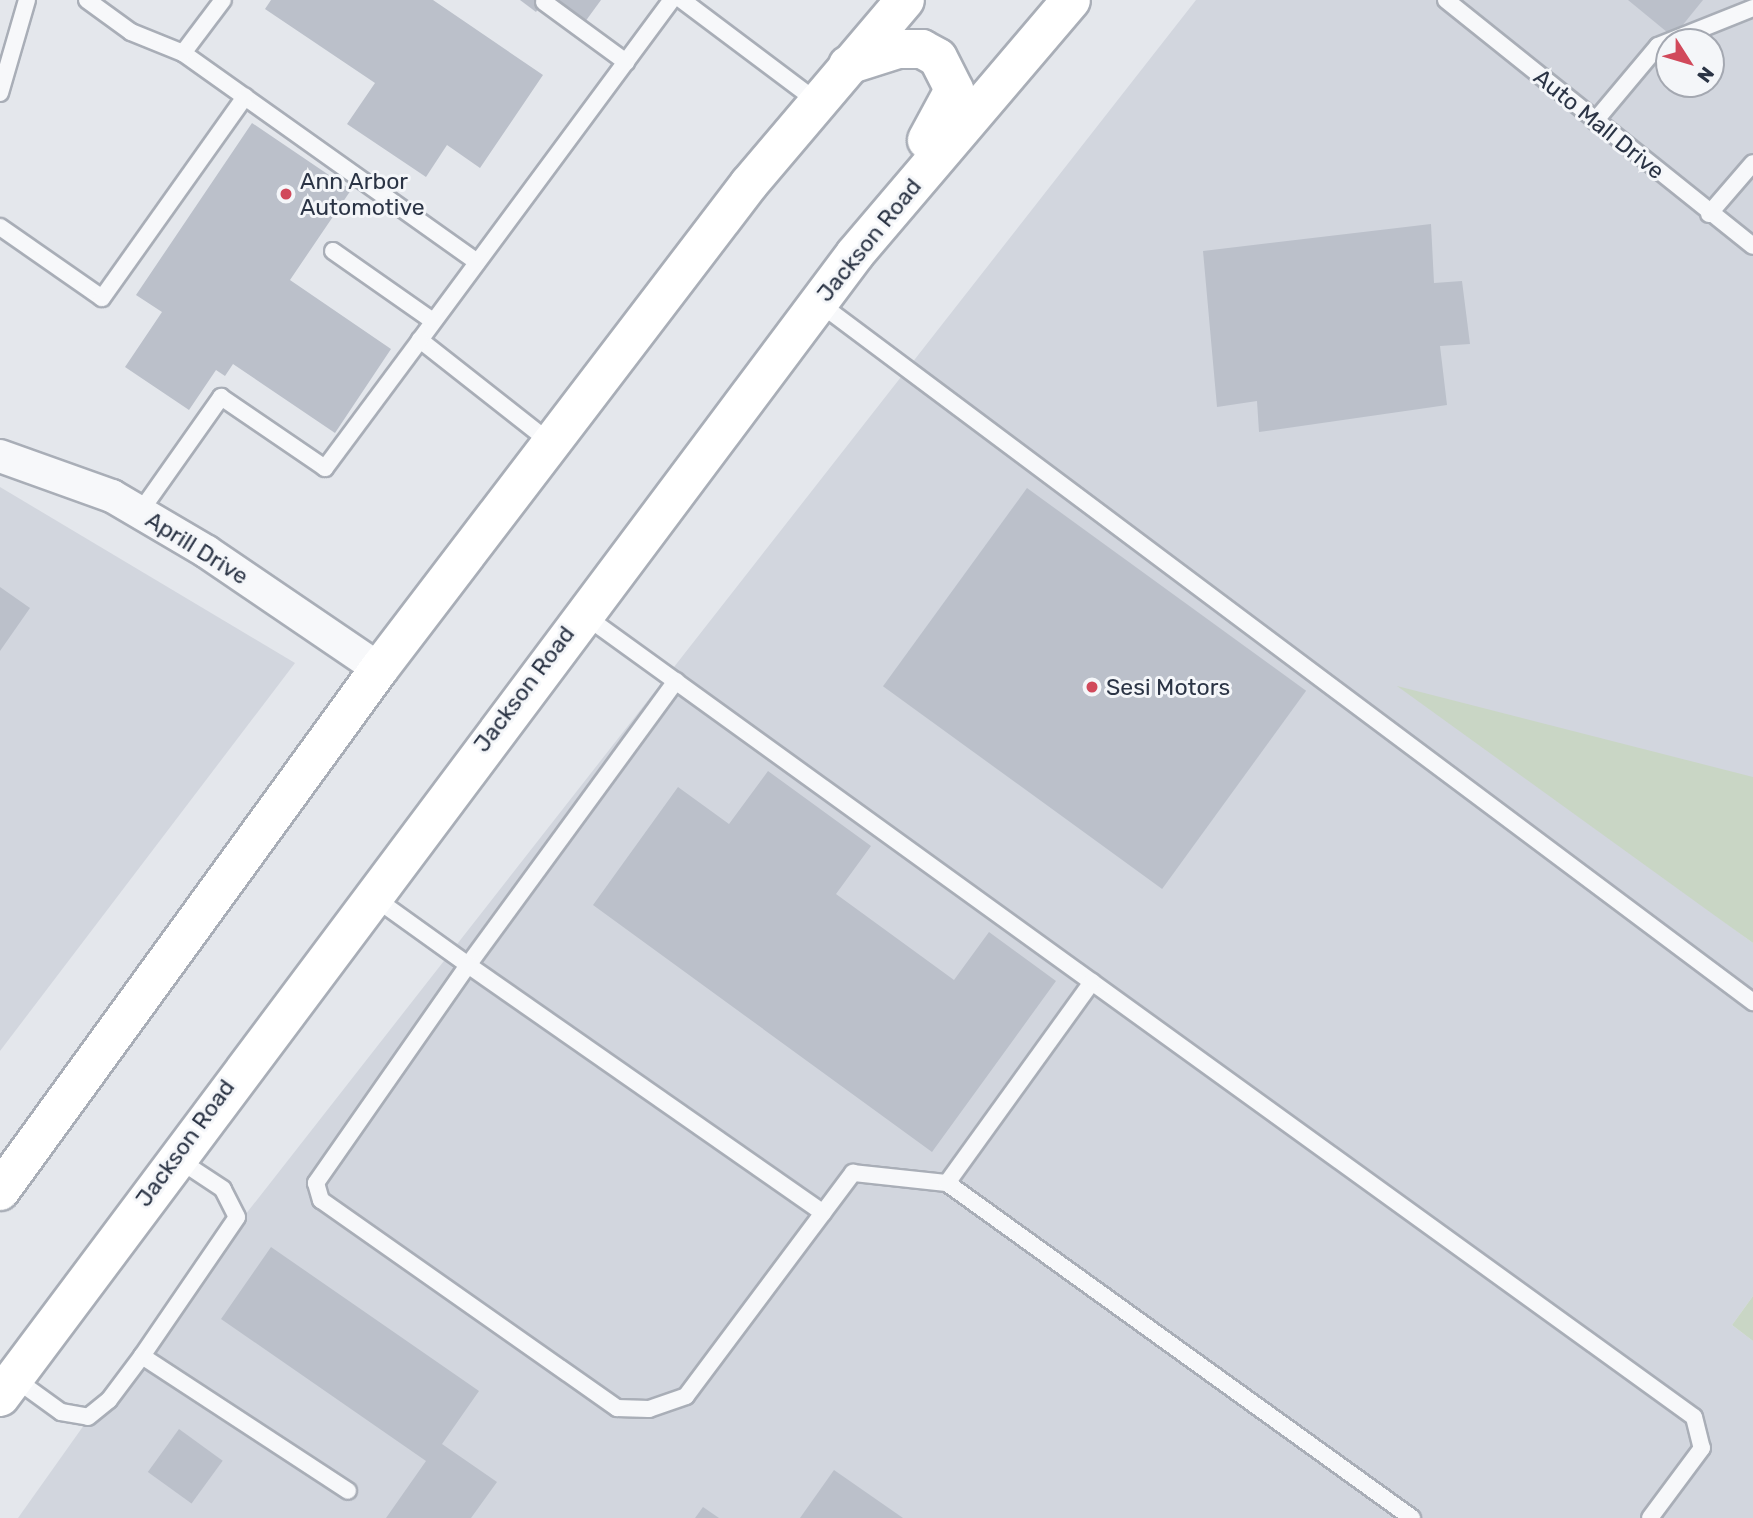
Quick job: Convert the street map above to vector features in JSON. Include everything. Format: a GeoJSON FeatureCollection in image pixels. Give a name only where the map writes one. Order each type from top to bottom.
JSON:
{"type":"FeatureCollection","features":[{"type":"Feature","properties":{"kind":"main road"},"geometry":{"type":"LineString","coordinates":[[6,1171],[379,669],[551,443],[818,102],[905,0]]}},
{"type":"Feature","properties":{"kind":"main road","name":"Jackson Road"},"geometry":{"type":"LineString","coordinates":[[7,1387],[174,1156],[855,254],[1071,0]]}},
{"type":"Feature","properties":{"kind":"main road"},"geometry":{"type":"LineString","coordinates":[[848,65],[898,49],[922,49],[938,58],[954,90],[855,254]]}},
{"type":"Feature","properties":{"kind":"street","name":"Aprill Drive"},"geometry":{"type":"LineString","coordinates":[[0,456],[140,512],[379,669]]}},
{"type":"Feature","properties":{"kind":"lane"},"geometry":{"type":"LineString","coordinates":[[0,93],[27,0]]}},
{"type":"Feature","properties":{"kind":"lane"},"geometry":{"type":"LineString","coordinates":[[87,0],[131,32],[183,53],[477,262]]}},
{"type":"Feature","properties":{"kind":"lane"},"geometry":{"type":"LineString","coordinates":[[183,53],[222,0]]}},
{"type":"Feature","properties":{"kind":"lane"},"geometry":{"type":"LineString","coordinates":[[140,512],[222,397],[325,468],[672,0]]}},
{"type":"Feature","properties":{"kind":"lane"},"geometry":{"type":"LineString","coordinates":[[682,0],[818,102]]}},
{"type":"Feature","properties":{"kind":"lane","name":"Auto Mall Drive"},"geometry":{"type":"LineString","coordinates":[[1446,0],[1709,214],[1753,246]]}},
{"type":"Feature","properties":{"kind":"lane"},"geometry":{"type":"LineString","coordinates":[[544,2],[626,62]]}},
{"type":"Feature","properties":{"kind":"lane"},"geometry":{"type":"LineString","coordinates":[[1595,121],[1658,46],[1753,8]]}},
{"type":"Feature","properties":{"kind":"lane"},"geometry":{"type":"LineString","coordinates":[[0,227],[103,298],[245,97]]}},
{"type":"Feature","properties":{"kind":"lane"},"geometry":{"type":"LineString","coordinates":[[1709,214],[1753,163]]}},
{"type":"Feature","properties":{"kind":"lane"},"geometry":{"type":"LineString","coordinates":[[333,251],[433,321]]}},
{"type":"Feature","properties":{"kind":"lane"},"geometry":{"type":"LineString","coordinates":[[819,303],[1753,1002]]}},
{"type":"Feature","properties":{"kind":"lane"},"geometry":{"type":"LineString","coordinates":[[420,340],[551,443]]}},
{"type":"Feature","properties":{"kind":"lane"},"geometry":{"type":"LineString","coordinates":[[582,613],[1694,1417],[1702,1448],[1650,1518]]}},
{"type":"Feature","properties":{"kind":"lane"},"geometry":{"type":"LineString","coordinates":[[676,681],[468,965],[316,1182],[321,1200],[617,1408],[649,1409],[686,1396],[853,1172],[947,1183],[1412,1518]]}},
{"type":"Feature","properties":{"kind":"lane"},"geometry":{"type":"LineString","coordinates":[[370,895],[822,1213]]}},
{"type":"Feature","properties":{"kind":"lane"},"geometry":{"type":"LineString","coordinates":[[947,1183],[1092,982]]}},
{"type":"Feature","properties":{"kind":"lane"},"geometry":{"type":"LineString","coordinates":[[7,1387],[61,1412],[88,1417],[109,1400],[142,1356],[237,1217],[223,1189],[174,1156]]}},
{"type":"Feature","properties":{"kind":"lane"},"geometry":{"type":"LineString","coordinates":[[142,1356],[348,1491]]}},
{"type":"Feature","properties":{"kind":"shaded area"},"geometry":{"type":"Polygon","coordinates":[[[1196,0],[1753,0],[1753,916],[1715,915],[1753,943],[1753,1296],[1732,1325],[1753,1341],[1753,1518],[18,1518],[116,1380],[1196,0]]]}},
{"type":"Feature","properties":{"kind":"shaded area"},"geometry":{"type":"Polygon","coordinates":[[[0,487],[295,663],[0,1051],[0,487]]]}},
{"type":"Feature","properties":{"kind":"green space"},"geometry":{"type":"Polygon","coordinates":[[[1397,686],[1753,777],[1753,943],[1714,915],[1397,686]]]}},
{"type":"Feature","properties":{"kind":"green space"},"geometry":{"type":"Polygon","coordinates":[[[1753,1296],[1753,1341],[1732,1325],[1753,1296]]]}},
{"type":"Feature","properties":{"kind":"building"},"geometry":{"type":"Polygon","coordinates":[[[271,0],[433,0],[543,75],[480,168],[447,145],[426,177],[347,124],[375,83],[265,9],[271,0]]]}},
{"type":"Feature","properties":{"kind":"building"},"geometry":{"type":"Polygon","coordinates":[[[520,0],[544,0],[536,12],[520,0]]]}},
{"type":"Feature","properties":{"kind":"building"},"geometry":{"type":"Polygon","coordinates":[[[546,0],[601,0],[582,26],[546,0]]]}},
{"type":"Feature","properties":{"kind":"building"},"geometry":{"type":"Polygon","coordinates":[[[1628,0],[1703,0],[1680,28],[1662,28],[1628,0]]]}},
{"type":"Feature","properties":{"kind":"building"},"geometry":{"type":"Polygon","coordinates":[[[252,123],[351,190],[290,280],[391,349],[335,433],[233,364],[225,376],[216,370],[189,410],[125,367],[162,312],[136,295],[252,123]]]}},
{"type":"Feature","properties":{"kind":"building"},"geometry":{"type":"Polygon","coordinates":[[[1431,224],[1434,283],[1462,281],[1470,344],[1440,346],[1447,405],[1259,432],[1257,401],[1217,407],[1203,251],[1431,224]]]}},
{"type":"Feature","properties":{"kind":"building","name":"Sesi Motors"},"geometry":{"type":"Polygon","coordinates":[[[1027,488],[1306,691],[1162,889],[883,686],[1027,488]]]}},
{"type":"Feature","properties":{"kind":"building"},"geometry":{"type":"Polygon","coordinates":[[[0,587],[30,608],[0,651],[0,587]]]}},
{"type":"Feature","properties":{"kind":"building"},"geometry":{"type":"Polygon","coordinates":[[[768,771],[871,846],[836,894],[954,980],[989,932],[1056,981],[932,1152],[593,905],[678,787],[729,824],[768,771]]]}},
{"type":"Feature","properties":{"kind":"building"},"geometry":{"type":"Polygon","coordinates":[[[271,1247],[479,1391],[442,1444],[497,1482],[471,1518],[386,1518],[426,1461],[221,1319],[271,1247]]]}},
{"type":"Feature","properties":{"kind":"building"},"geometry":{"type":"Polygon","coordinates":[[[179,1429],[223,1461],[192,1504],[148,1472],[179,1429]]]}},
{"type":"Feature","properties":{"kind":"building"},"geometry":{"type":"Polygon","coordinates":[[[834,1470],[903,1518],[800,1518],[834,1470]]]}},
{"type":"Feature","properties":{"kind":"building"},"geometry":{"type":"Polygon","coordinates":[[[703,1507],[719,1518],[695,1518],[703,1507]]]}},
{"type":"Feature","properties":{"kind":"place","name":"Ann Arbor Automotive"},"geometry":{"type":"Point","coordinates":[286,194]}},
{"type":"Feature","properties":{"kind":"place","name":"Sesi Motors"},"geometry":{"type":"Point","coordinates":[1092,687]}}]}
